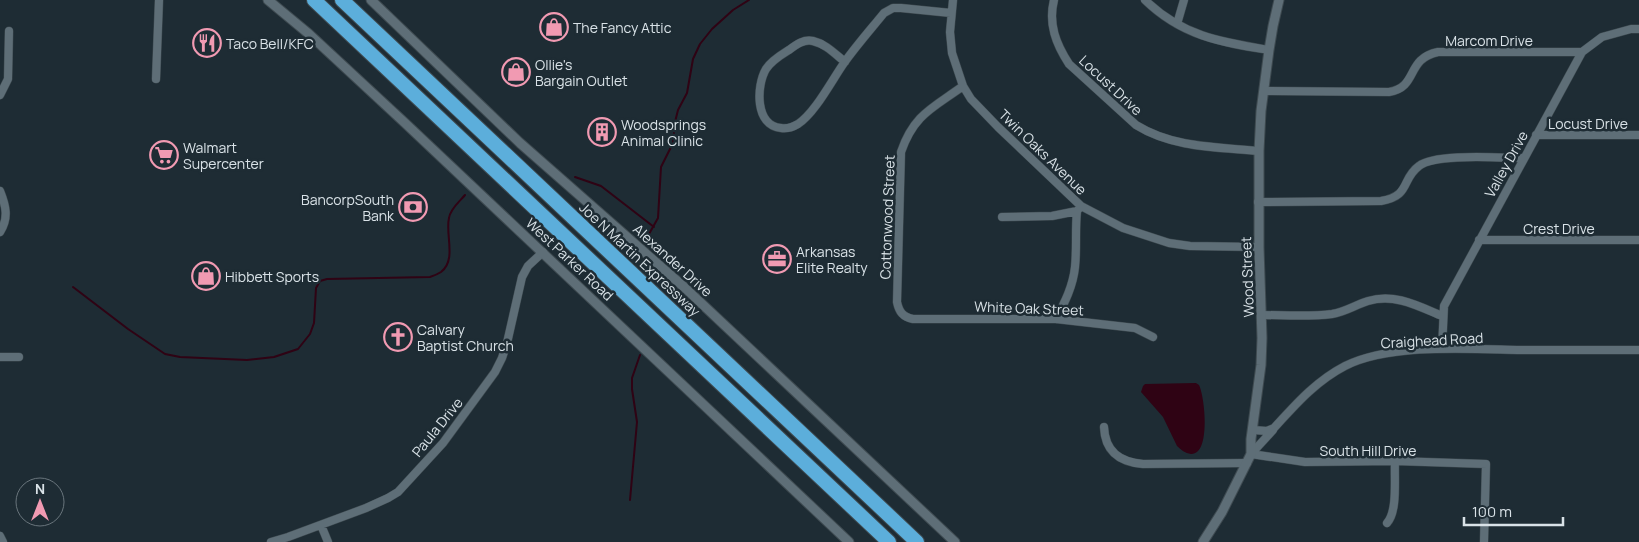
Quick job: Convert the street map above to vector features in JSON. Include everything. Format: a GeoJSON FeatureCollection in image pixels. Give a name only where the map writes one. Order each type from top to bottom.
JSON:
{"type":"FeatureCollection","features":[{"type":"Feature","properties":{"kind":"highway"},"geometry":{"type":"LineString","coordinates":[[314,0],[889,542]]}},
{"type":"Feature","properties":{"kind":"highway","name":"Joe N Martin Expressway"},"geometry":{"type":"LineString","coordinates":[[342,0],[917,542]]}},
{"type":"Feature","properties":{"kind":"street"},"geometry":{"type":"LineString","coordinates":[[156,79],[159,0]]}},
{"type":"Feature","properties":{"kind":"street","name":"West Parker Road"},"geometry":{"type":"LineString","coordinates":[[268,0],[316,41],[543,252],[850,542]]}},
{"type":"Feature","properties":{"kind":"street","name":"Alexander Drive"},"geometry":{"type":"LineString","coordinates":[[371,0],[520,143],[684,287],[955,542]]}},
{"type":"Feature","properties":{"kind":"street","name":"Twin Oaks Avenue"},"geometry":{"type":"LineString","coordinates":[[953,0],[950,32],[952,53],[963,86],[971,99],[1079,209],[1144,236],[1169,243],[1190,246],[1259,247]]}},
{"type":"Feature","properties":{"kind":"street","name":"Locust Drive"},"geometry":{"type":"LineString","coordinates":[[1054,0],[1052,27],[1058,45],[1065,57],[1070,64],[1136,125],[1171,141],[1259,151]]}},
{"type":"Feature","properties":{"kind":"street"},"geometry":{"type":"LineString","coordinates":[[1144,0],[1158,14],[1193,32],[1217,40],[1269,50]]}},
{"type":"Feature","properties":{"kind":"street"},"geometry":{"type":"LineString","coordinates":[[1177,24],[1184,0]]}},
{"type":"Feature","properties":{"kind":"street","name":"Wood Street"},"geometry":{"type":"LineString","coordinates":[[1204,542],[1222,512],[1251,454],[1262,364],[1258,202],[1259,151],[1272,26],[1279,0]]}},
{"type":"Feature","properties":{"kind":"street"},"geometry":{"type":"LineString","coordinates":[[845,62],[822,45],[812,41],[805,41],[771,62],[765,70],[761,81],[760,105],[766,122],[777,128],[785,129],[793,127],[802,121],[884,13],[893,8],[908,8],[951,13]]}},
{"type":"Feature","properties":{"kind":"street","name":"Valley Drive"},"geometry":{"type":"LineString","coordinates":[[1442,349],[1442,316],[1444,306],[1582,52],[1602,37],[1631,29],[1639,29]]}},
{"type":"Feature","properties":{"kind":"street"},"geometry":{"type":"LineString","coordinates":[[0,95],[8,79],[9,31]]}},
{"type":"Feature","properties":{"kind":"street","name":"Marcom Drive"},"geometry":{"type":"LineString","coordinates":[[1265,91],[1395,91],[1406,85],[1414,67],[1422,58],[1438,52],[1582,52]]}},
{"type":"Feature","properties":{"kind":"street","name":"Cottonwood Street"},"geometry":{"type":"LineString","coordinates":[[902,315],[896,302],[901,152],[906,137],[922,114],[963,86]]}},
{"type":"Feature","properties":{"kind":"street","name":"Locust Drive"},"geometry":{"type":"LineString","coordinates":[[1536,135],[1639,135]]}},
{"type":"Feature","properties":{"kind":"street"},"geometry":{"type":"LineString","coordinates":[[1258,202],[1388,200],[1399,195],[1406,187],[1412,173],[1425,161],[1434,159],[1523,158]]}},
{"type":"Feature","properties":{"kind":"street"},"geometry":{"type":"LineString","coordinates":[[0,191],[7,210],[5,223],[0,232]]}},
{"type":"Feature","properties":{"kind":"street"},"geometry":{"type":"LineString","coordinates":[[1002,218],[1052,216],[1079,209],[1074,274],[1069,291],[1056,319]]}},
{"type":"Feature","properties":{"kind":"street","name":"Crest Drive"},"geometry":{"type":"LineString","coordinates":[[1479,240],[1639,240]]}},
{"type":"Feature","properties":{"kind":"street","name":"Paula Drive"},"geometry":{"type":"LineString","coordinates":[[271,542],[321,525],[388,498],[398,492],[443,443],[490,382],[507,343],[522,277],[528,266],[543,252]]}},
{"type":"Feature","properties":{"kind":"street"},"geometry":{"type":"LineString","coordinates":[[1262,315],[1330,314],[1347,310],[1368,301],[1393,298],[1409,302],[1442,316]]}},
{"type":"Feature","properties":{"kind":"street","name":"White Oak Street"},"geometry":{"type":"LineString","coordinates":[[902,315],[913,319],[1056,319],[1134,328],[1153,337]]}},
{"type":"Feature","properties":{"kind":"street","name":"Craighead Road"},"geometry":{"type":"LineString","coordinates":[[1251,454],[1313,386],[1345,366],[1373,356],[1395,352],[1442,349],[1639,350]]}},
{"type":"Feature","properties":{"kind":"street"},"geometry":{"type":"LineString","coordinates":[[0,357],[19,357]]}},
{"type":"Feature","properties":{"kind":"street"},"geometry":{"type":"LineString","coordinates":[[1104,427],[1106,441],[1113,452],[1122,459],[1132,463],[1247,463]]}},
{"type":"Feature","properties":{"kind":"street"},"geometry":{"type":"LineString","coordinates":[[1253,430],[1267,431],[1274,428]]}},
{"type":"Feature","properties":{"kind":"street","name":"South Hill Drive"},"geometry":{"type":"LineString","coordinates":[[1251,454],[1305,462],[1394,461],[1486,464],[1484,542]]}},
{"type":"Feature","properties":{"kind":"street"},"geometry":{"type":"LineString","coordinates":[[1387,523],[1394,509],[1394,461]]}},
{"type":"Feature","properties":{"kind":"street"},"geometry":{"type":"LineString","coordinates":[[321,525],[328,542]]}},
{"type":"Feature","properties":{"kind":"street"},"geometry":{"type":"LineString","coordinates":[[0,536],[3,542]]}},
{"type":"Feature","properties":{"kind":"shaded area"},"geometry":{"type":"Polygon","coordinates":[[[1196,383],[1201,391],[1205,424],[1202,445],[1197,452],[1191,454],[1177,446],[1163,417],[1141,392],[1145,384],[1196,383]]]}},
{"type":"Feature","properties":{"kind":"waterway"},"geometry":{"type":"LineString","coordinates":[[649,234],[658,218],[661,167],[673,143],[675,122],[678,110],[687,93],[693,59],[700,44],[712,29],[733,10],[749,0]]}},
{"type":"Feature","properties":{"kind":"waterway"},"geometry":{"type":"LineString","coordinates":[[575,177],[601,186],[654,227]]}},
{"type":"Feature","properties":{"kind":"waterway"},"geometry":{"type":"LineString","coordinates":[[73,287],[128,329],[165,354],[180,357],[247,360],[274,357],[298,349],[310,334],[314,323],[316,288],[320,281],[327,279],[430,277],[441,272],[446,267],[450,254],[448,224],[450,215],[453,208],[465,195]]}},
{"type":"Feature","properties":{"kind":"waterway"},"geometry":{"type":"LineString","coordinates":[[630,500],[637,422],[632,378],[640,355]]}},
{"type":"Feature","properties":{"kind":"place","name":"The Fancy Attic"},"geometry":{"type":"Point","coordinates":[554,27]}},
{"type":"Feature","properties":{"kind":"place","name":"Taco Bell/KFC"},"geometry":{"type":"Point","coordinates":[207,43]}},
{"type":"Feature","properties":{"kind":"place","name":"Ollie's Bargain Outlet"},"geometry":{"type":"Point","coordinates":[516,72]}},
{"type":"Feature","properties":{"kind":"place","name":"Woodsprings Animal Clinic"},"geometry":{"type":"Point","coordinates":[602,132]}},
{"type":"Feature","properties":{"kind":"place","name":"Walmart Supercenter"},"geometry":{"type":"Point","coordinates":[164,155]}},
{"type":"Feature","properties":{"kind":"place","name":"BancorpSouth Bank"},"geometry":{"type":"Point","coordinates":[413,207]}},
{"type":"Feature","properties":{"kind":"place","name":"Arkansas Elite Realty"},"geometry":{"type":"Point","coordinates":[777,259]}},
{"type":"Feature","properties":{"kind":"place","name":"Hibbett Sports"},"geometry":{"type":"Point","coordinates":[206,276]}},
{"type":"Feature","properties":{"kind":"place","name":"Calvary Baptist Church"},"geometry":{"type":"Point","coordinates":[398,337]}}]}
